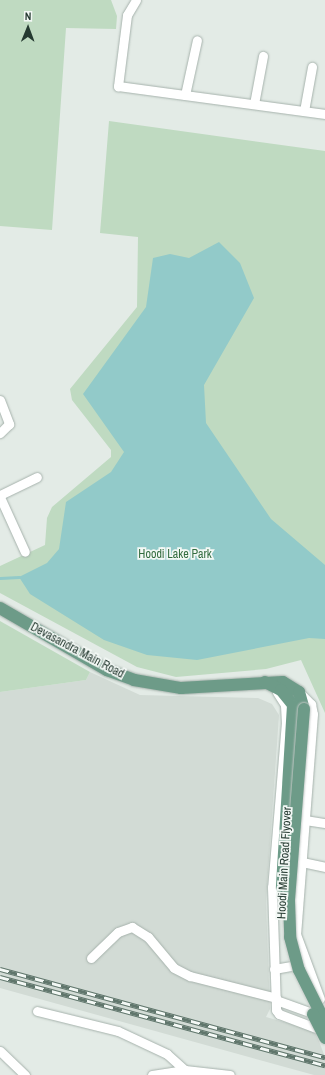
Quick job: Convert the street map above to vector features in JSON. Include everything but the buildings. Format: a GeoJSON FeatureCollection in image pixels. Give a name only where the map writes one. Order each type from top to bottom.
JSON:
{"type":"FeatureCollection","features":[{"type":"Feature","properties":{"kind":"main road","name":"Devasandra Main Road"},"geometry":{"type":"LineString","coordinates":[[0,608],[107,670],[156,687],[274,687],[289,683],[299,692]]}},
{"type":"Feature","properties":{"kind":"main road","name":"Hoodi Main Road Flyover"},"geometry":{"type":"LineString","coordinates":[[274,687],[293,705],[294,722],[281,924],[299,988],[325,1038]]}},
{"type":"Feature","properties":{"kind":"main road","name":"Hoodi Main Road Flyover"},"geometry":{"type":"LineString","coordinates":[[299,692],[304,709],[289,900],[290,937],[299,970],[325,1022]]}},
{"type":"Feature","properties":{"kind":"street"},"geometry":{"type":"LineString","coordinates":[[136,0],[127,14],[118,86],[325,114]]}},
{"type":"Feature","properties":{"kind":"street"},"geometry":{"type":"LineString","coordinates":[[185,95],[197,40]]}},
{"type":"Feature","properties":{"kind":"street"},"geometry":{"type":"LineString","coordinates":[[254,104],[263,56]]}},
{"type":"Feature","properties":{"kind":"street"},"geometry":{"type":"LineString","coordinates":[[304,111],[312,67]]}},
{"type":"Feature","properties":{"kind":"street"},"geometry":{"type":"LineString","coordinates":[[0,400],[9,424],[0,433]]}},
{"type":"Feature","properties":{"kind":"street"},"geometry":{"type":"LineString","coordinates":[[25,552],[0,496],[37,476]]}},
{"type":"Feature","properties":{"kind":"street"},"geometry":{"type":"LineString","coordinates":[[274,687],[285,705],[286,722],[272,887],[276,1010],[298,1022],[325,1031]]}},
{"type":"Feature","properties":{"kind":"street"},"geometry":{"type":"LineString","coordinates":[[299,692],[310,704],[312,714],[296,934],[325,1011]]}},
{"type":"Feature","properties":{"kind":"street"},"geometry":{"type":"LineString","coordinates":[[305,820],[325,823]]}},
{"type":"Feature","properties":{"kind":"street"},"geometry":{"type":"LineString","coordinates":[[302,862],[325,867]]}},
{"type":"Feature","properties":{"kind":"street"},"geometry":{"type":"LineString","coordinates":[[91,958],[118,932],[132,928],[148,936],[174,968],[185,974],[276,999],[325,1018]]}},
{"type":"Feature","properties":{"kind":"street"},"geometry":{"type":"LineString","coordinates":[[274,969],[306,963]]}},
{"type":"Feature","properties":{"kind":"street"},"geometry":{"type":"LineString","coordinates":[[37,1011],[118,1031],[167,1054],[184,1072]]}},
{"type":"Feature","properties":{"kind":"street"},"geometry":{"type":"LineString","coordinates":[[0,1051],[25,1075]]}},
{"type":"Feature","properties":{"kind":"street"},"geometry":{"type":"LineString","coordinates":[[152,1075],[184,1072],[230,1075]]}},
{"type":"Feature","properties":{"kind":"shaded area"},"geometry":{"type":"Polygon","coordinates":[[[90,672],[140,695],[258,698],[272,704],[279,715],[266,901],[270,1009],[266,1017],[315,1031],[325,1057],[325,1075],[314,1075],[0,988],[0,692],[86,680],[90,672]]]}},
{"type":"Feature","properties":{"kind":"green space"},"geometry":{"type":"Polygon","coordinates":[[[0,0],[111,0],[117,16],[116,29],[66,28],[52,230],[0,226],[0,0]]]}},
{"type":"Feature","properties":{"kind":"green space","name":"Hoodi Lake Park"},"geometry":{"type":"Polygon","coordinates":[[[109,121],[325,151],[325,713],[301,660],[266,669],[176,677],[137,667],[0,593],[0,566],[45,545],[47,518],[52,507],[111,457],[111,450],[72,400],[70,389],[137,307],[138,237],[100,233],[109,121]]]}},
{"type":"Feature","properties":{"kind":"green space"},"geometry":{"type":"Polygon","coordinates":[[[0,621],[90,672],[86,680],[0,692],[0,621]]]}},
{"type":"Feature","properties":{"kind":"water","name":"Hoodi Lake Park"},"geometry":{"type":"Polygon","coordinates":[[[219,242],[240,263],[254,298],[204,385],[206,423],[271,519],[325,565],[325,639],[309,638],[197,660],[147,655],[104,640],[30,594],[19,577],[47,563],[59,549],[66,502],[111,472],[124,452],[83,394],[146,307],[153,258],[170,254],[189,258],[219,242]]]}},
{"type":"Feature","properties":{"kind":"waterway"},"geometry":{"type":"LineString","coordinates":[[0,578],[19,577]]}},
{"type":"Feature","properties":{"kind":"railway"},"geometry":{"type":"LineString","coordinates":[[0,969],[325,1057]]}},
{"type":"Feature","properties":{"kind":"railway"},"geometry":{"type":"LineString","coordinates":[[0,977],[325,1065]]}}]}
